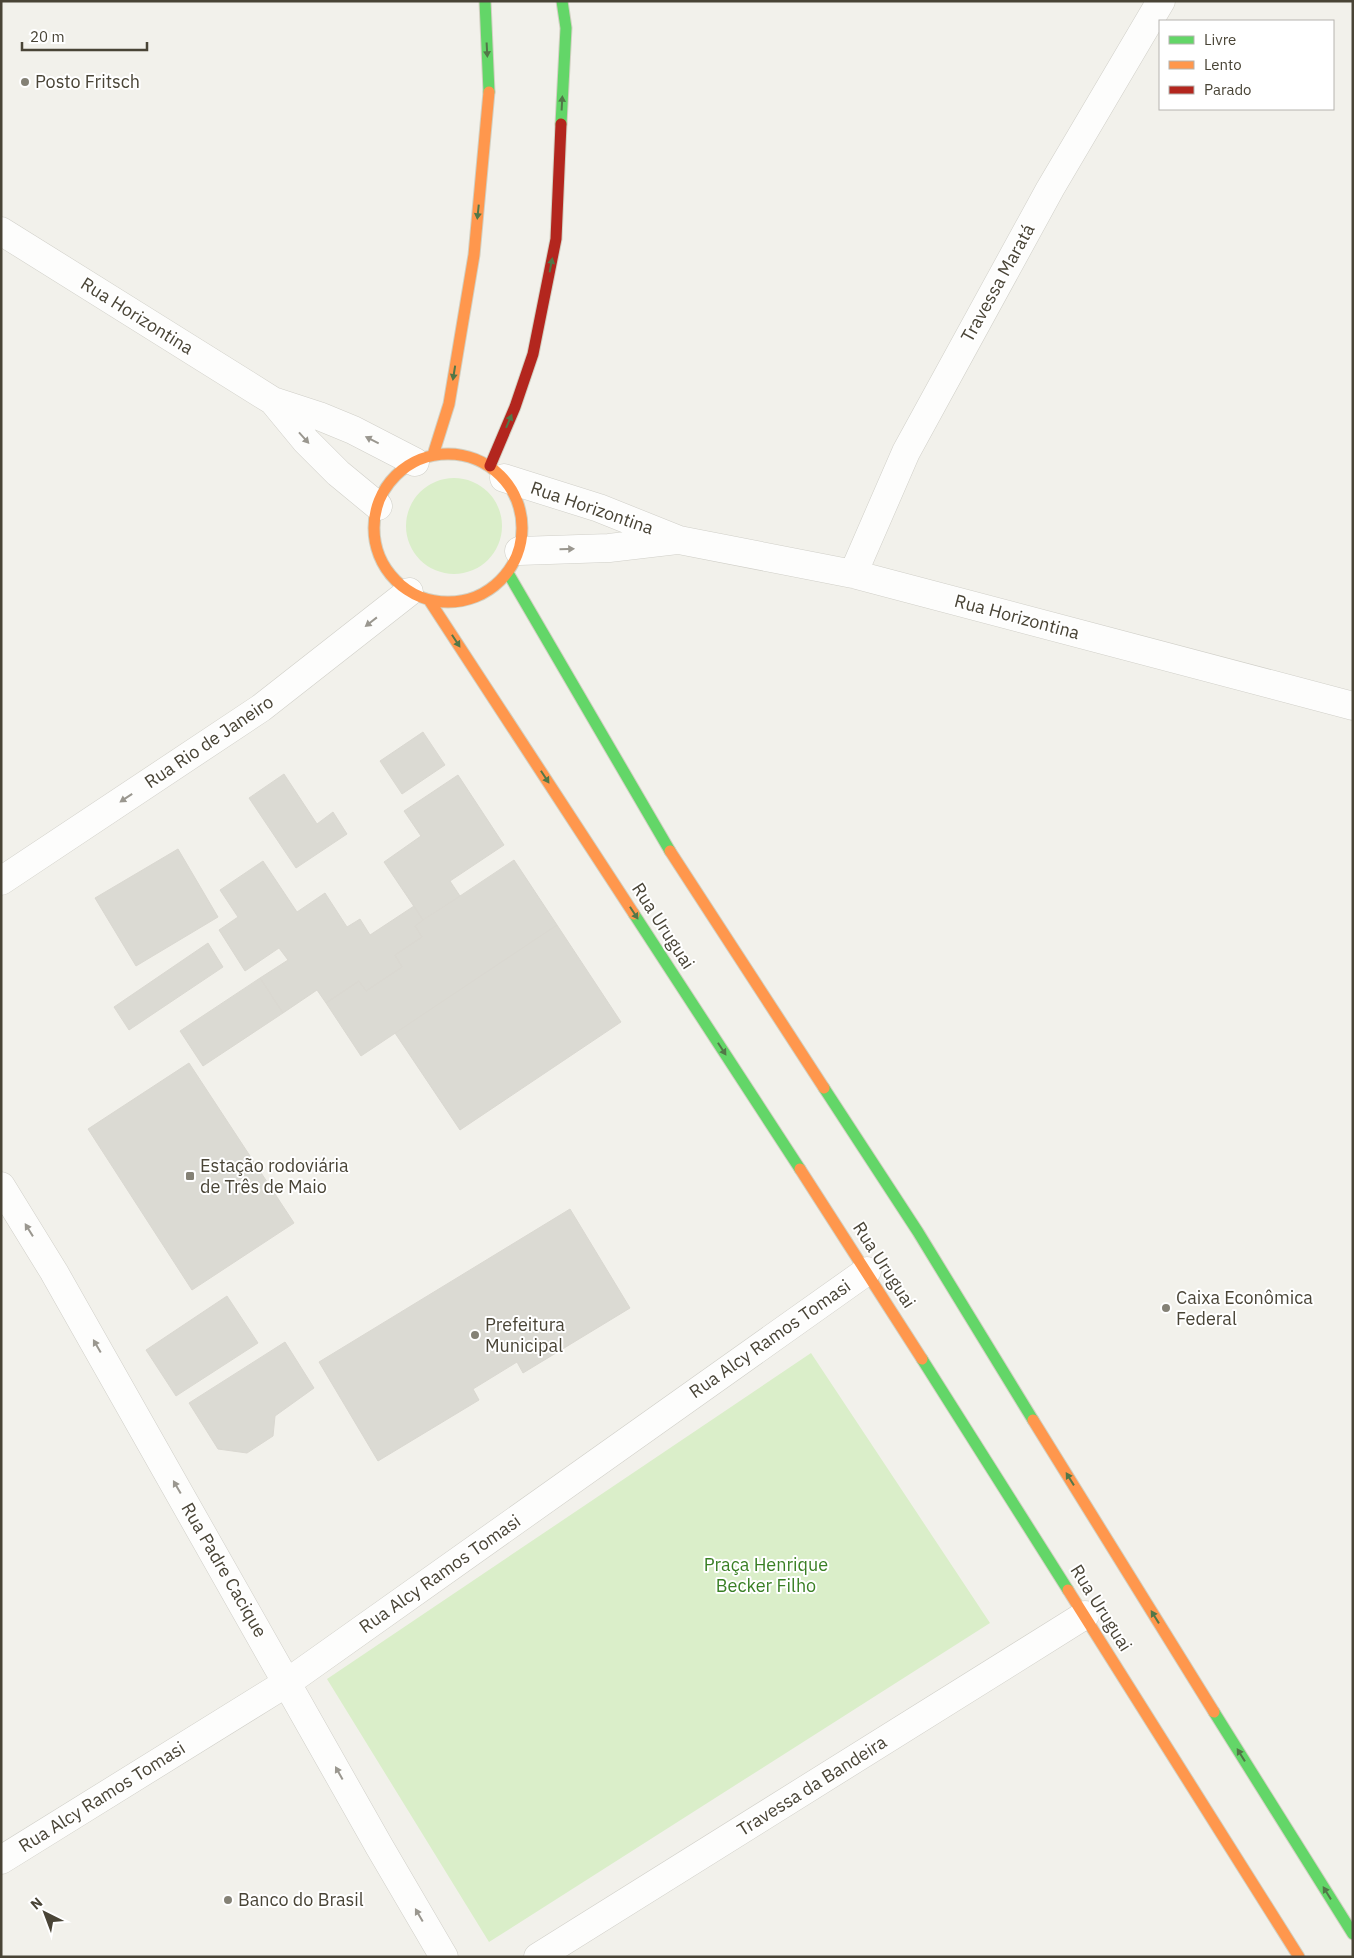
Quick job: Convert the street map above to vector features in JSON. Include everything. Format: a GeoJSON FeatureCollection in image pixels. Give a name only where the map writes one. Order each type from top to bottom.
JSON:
{"type":"FeatureCollection","features":[{"type":"Feature","properties":{"kind":"street"},"geometry":{"type":"LineString","coordinates":[[424,459],[449,404],[474,255],[489,94],[485,1]]}},
{"type":"Feature","properties":{"kind":"street"},"geometry":{"type":"LineString","coordinates":[[497,472],[533,354],[556,239],[566,28],[562,1]]}},
{"type":"Feature","properties":{"kind":"street","name":"Travessa Maratá"},"geometry":{"type":"LineString","coordinates":[[853,574],[906,452],[1050,189],[1161,1]]}},
{"type":"Feature","properties":{"kind":"street","name":"Rua Horizontina"},"geometry":{"type":"LineString","coordinates":[[1,231],[273,401],[336,423],[424,459]]}},
{"type":"Feature","properties":{"kind":"street","name":"Rua Horizontina"},"geometry":{"type":"LineString","coordinates":[[273,401],[306,441],[332,467],[378,506]]}},
{"type":"Feature","properties":{"kind":"street"},"geometry":{"type":"LineString","coordinates":[[453,454],[472,458],[497,472],[517,501],[523,526],[513,562],[493,587],[470,599],[450,602],[419,596],[393,578],[382,563],[376,544],[374,525],[378,506],[387,488],[399,473],[424,459],[453,454]]}},
{"type":"Feature","properties":{"kind":"street","name":"Rua Horizontina"},"geometry":{"type":"LineString","coordinates":[[497,472],[599,508],[679,540],[853,574],[1353,706]]}},
{"type":"Feature","properties":{"kind":"street","name":"Rua Horizontina"},"geometry":{"type":"LineString","coordinates":[[513,562],[679,540]]}},
{"type":"Feature","properties":{"kind":"street"},"geometry":{"type":"LineString","coordinates":[[513,562],[661,838],[918,1232],[1134,1584],[1353,1934]]}},
{"type":"Feature","properties":{"kind":"street","name":"Rua Rio de Janeiro"},"geometry":{"type":"LineString","coordinates":[[1,881],[261,708],[419,596]]}},
{"type":"Feature","properties":{"kind":"street","name":"Rua Uruguai"},"geometry":{"type":"LineString","coordinates":[[419,596],[867,1270],[1299,1957]]}},
{"type":"Feature","properties":{"kind":"street","name":"Rua Padre Cacique"},"geometry":{"type":"LineString","coordinates":[[1,1186],[54,1272],[288,1682],[379,1846],[444,1957]]}},
{"type":"Feature","properties":{"kind":"street","name":"Rua Alcy Ramos Tomasi"},"geometry":{"type":"LineString","coordinates":[[1,1860],[288,1682],[867,1270]]}},
{"type":"Feature","properties":{"kind":"street","name":"Travessa da Bandeira"},"geometry":{"type":"LineString","coordinates":[[538,1957],[1085,1615]]}},
{"type":"Feature","properties":{"kind":"green space"},"geometry":{"type":"Polygon","coordinates":[[[445,478],[463,478],[481,486],[494,499],[502,517],[499,545],[481,566],[463,574],[445,574],[427,566],[414,553],[406,535],[406,517],[414,499],[427,486],[445,478]]]}},
{"type":"Feature","properties":{"kind":"green space","name":"Praça Henrique Becker Filho"},"geometry":{"type":"Polygon","coordinates":[[[811,1353],[990,1623],[489,1942],[327,1679],[811,1353]]]}},
{"type":"Feature","properties":{"kind":"building"},"geometry":{"type":"Polygon","coordinates":[[[423,732],[445,765],[402,794],[380,761],[423,732]]]}},
{"type":"Feature","properties":{"kind":"building"},"geometry":{"type":"Polygon","coordinates":[[[284,774],[317,824],[333,812],[347,834],[296,868],[249,798],[284,774]]]}},
{"type":"Feature","properties":{"kind":"building"},"geometry":{"type":"Polygon","coordinates":[[[458,775],[504,845],[450,881],[460,896],[423,920],[384,862],[421,836],[404,811],[458,775]]]}},
{"type":"Feature","properties":{"kind":"building"},"geometry":{"type":"Polygon","coordinates":[[[178,849],[218,917],[136,966],[95,898],[178,849]]]}},
{"type":"Feature","properties":{"kind":"building"},"geometry":{"type":"Polygon","coordinates":[[[514,860],[557,925],[361,1056],[326,1003],[359,981],[366,991],[402,967],[395,955],[422,937],[415,926],[514,860]]]}},
{"type":"Feature","properties":{"kind":"building"},"geometry":{"type":"Polygon","coordinates":[[[263,861],[297,912],[325,893],[347,927],[360,919],[370,935],[414,906],[423,920],[415,926],[422,937],[395,955],[402,967],[366,991],[359,981],[326,1003],[317,990],[283,1013],[260,978],[288,960],[279,948],[245,971],[219,930],[238,917],[220,890],[263,861]]]}},
{"type":"Feature","properties":{"kind":"building"},"geometry":{"type":"Polygon","coordinates":[[[557,925],[621,1022],[460,1130],[395,1033],[557,925]]]}},
{"type":"Feature","properties":{"kind":"building"},"geometry":{"type":"Polygon","coordinates":[[[208,943],[223,967],[129,1030],[114,1007],[208,943]]]}},
{"type":"Feature","properties":{"kind":"building"},"geometry":{"type":"Polygon","coordinates":[[[260,978],[283,1013],[203,1066],[180,1031],[260,978]]]}},
{"type":"Feature","properties":{"kind":"building","name":"Estação rodoviária de Três de Maio"},"geometry":{"type":"Polygon","coordinates":[[[189,1063],[294,1223],[192,1290],[88,1129],[189,1063]]]}},
{"type":"Feature","properties":{"kind":"building","name":"Prefeitura Municipal"},"geometry":{"type":"Polygon","coordinates":[[[570,1209],[630,1308],[523,1373],[517,1362],[473,1389],[479,1400],[378,1461],[319,1362],[570,1209]]]}},
{"type":"Feature","properties":{"kind":"building"},"geometry":{"type":"Polygon","coordinates":[[[227,1296],[258,1343],[176,1396],[146,1350],[227,1296]]]}},
{"type":"Feature","properties":{"kind":"building"},"geometry":{"type":"Polygon","coordinates":[[[285,1342],[314,1388],[275,1416],[273,1436],[247,1453],[218,1449],[189,1403],[285,1342]]]}},
{"type":"Feature","properties":{"kind":"traffic: fast"},"geometry":{"type":"LineString","coordinates":[[485,1],[489,92]]}},
{"type":"Feature","properties":{"kind":"traffic: fast"},"geometry":{"type":"LineString","coordinates":[[561,124],[566,28],[562,1]]}},
{"type":"Feature","properties":{"kind":"traffic: fast"},"geometry":{"type":"LineString","coordinates":[[508,573],[670,851]]}},
{"type":"Feature","properties":{"kind":"traffic: fast"},"geometry":{"type":"LineString","coordinates":[[634,914],[800,1169]]}},
{"type":"Feature","properties":{"kind":"traffic: fast"},"geometry":{"type":"LineString","coordinates":[[824,1088],[918,1232],[1033,1420]]}},
{"type":"Feature","properties":{"kind":"traffic: fast"},"geometry":{"type":"LineString","coordinates":[[922,1359],[1068,1590]]}},
{"type":"Feature","properties":{"kind":"traffic: fast"},"geometry":{"type":"LineString","coordinates":[[1214,1712],[1353,1934]]}},
{"type":"Feature","properties":{"kind":"traffic: slow"},"geometry":{"type":"LineString","coordinates":[[433,455],[449,404],[474,255],[489,92]]}},
{"type":"Feature","properties":{"kind":"traffic: slow"},"geometry":{"type":"LineString","coordinates":[[448,454],[476,460],[500,476],[516,500],[522,528],[516,556],[500,580],[476,596],[448,602],[420,596],[396,580],[380,556],[374,528],[380,500],[396,476],[420,460],[448,454]]}},
{"type":"Feature","properties":{"kind":"traffic: slow"},"geometry":{"type":"LineString","coordinates":[[429,600],[634,914]]}},
{"type":"Feature","properties":{"kind":"traffic: slow"},"geometry":{"type":"LineString","coordinates":[[670,851],[824,1088]]}},
{"type":"Feature","properties":{"kind":"traffic: slow"},"geometry":{"type":"LineString","coordinates":[[800,1169],[922,1359]]}},
{"type":"Feature","properties":{"kind":"traffic: slow"},"geometry":{"type":"LineString","coordinates":[[1033,1420],[1214,1712]]}},
{"type":"Feature","properties":{"kind":"traffic: slow"},"geometry":{"type":"LineString","coordinates":[[1068,1590],[1299,1957]]}},
{"type":"Feature","properties":{"kind":"traffic: jam"},"geometry":{"type":"LineString","coordinates":[[490,466],[515,407],[533,354],[556,239],[561,124]]}},
{"type":"Feature","properties":{"kind":"place","name":"Posto Fritsch"},"geometry":{"type":"Point","coordinates":[25,82]}},
{"type":"Feature","properties":{"kind":"place","name":"Estação rodoviária de Três de Maio"},"geometry":{"type":"Point","coordinates":[190,1176]}},
{"type":"Feature","properties":{"kind":"place","name":"Caixa Econômica Federal"},"geometry":{"type":"Point","coordinates":[1166,1308]}},
{"type":"Feature","properties":{"kind":"place","name":"Prefeitura Municipal"},"geometry":{"type":"Point","coordinates":[475,1335]}},
{"type":"Feature","properties":{"kind":"place","name":"Banco do Brasil"},"geometry":{"type":"Point","coordinates":[228,1900]}}]}
